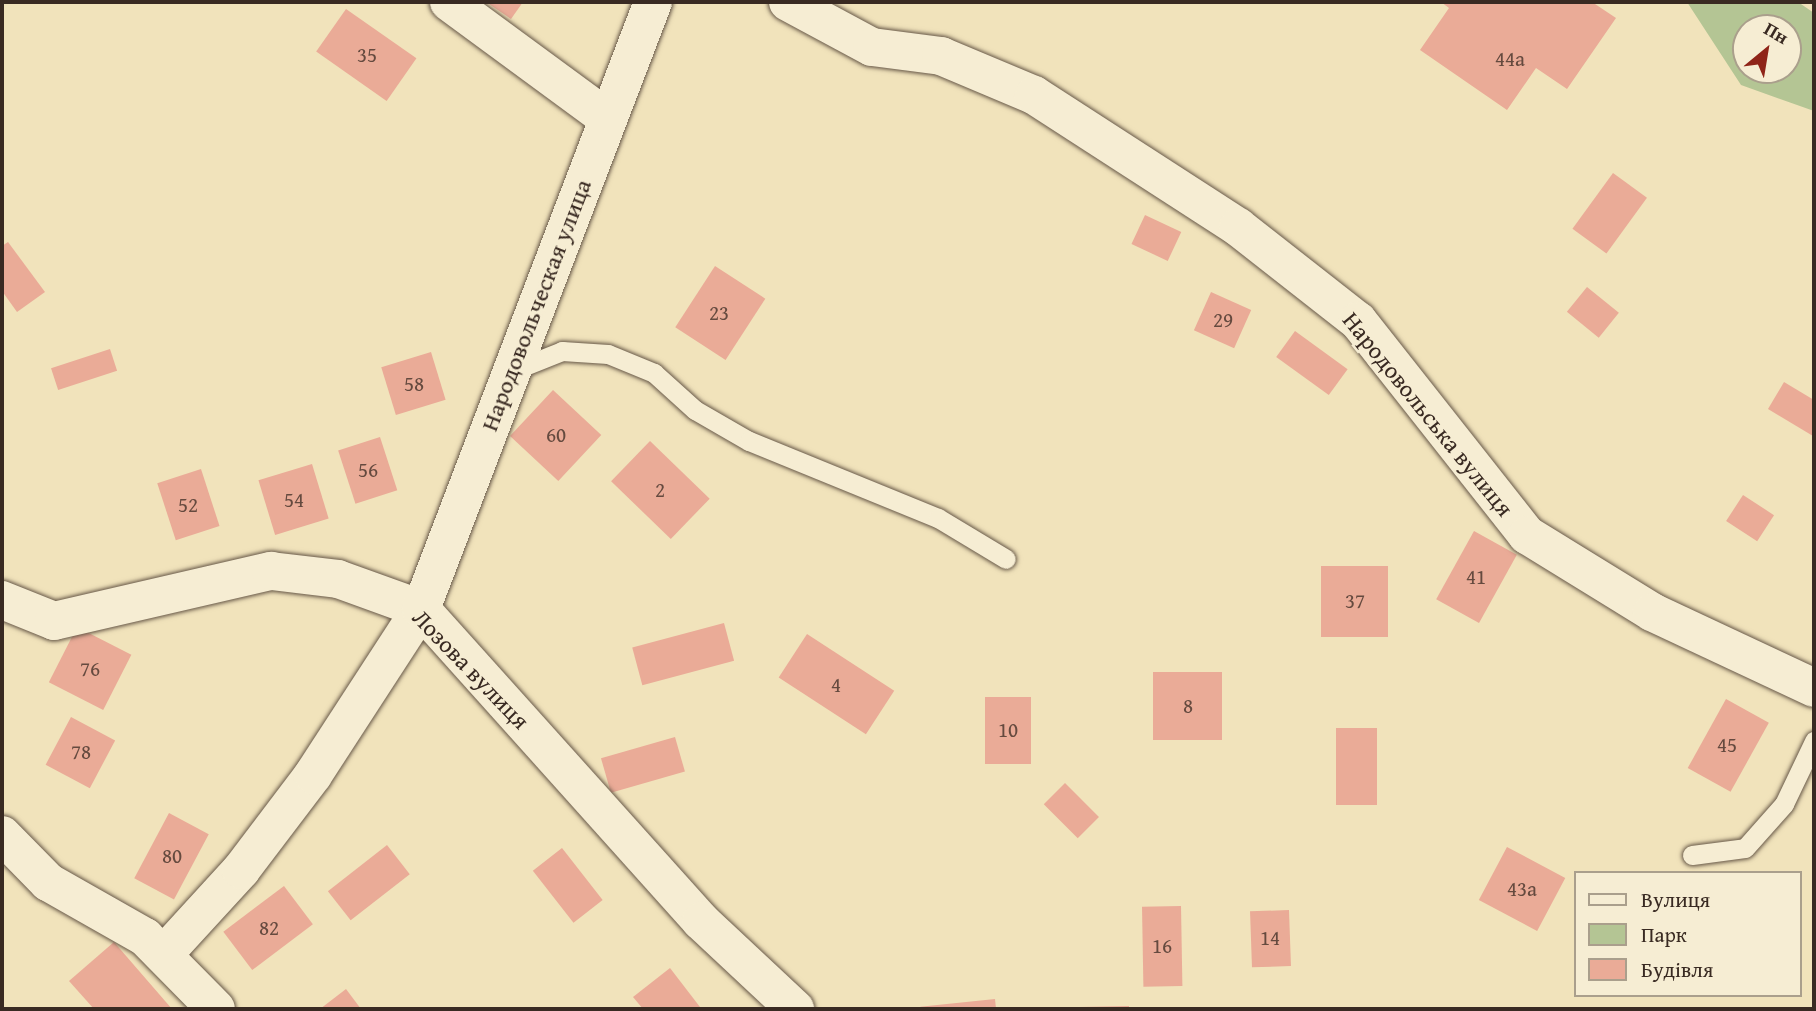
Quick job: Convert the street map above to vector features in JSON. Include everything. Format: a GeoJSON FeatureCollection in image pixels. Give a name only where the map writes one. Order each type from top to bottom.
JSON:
{"type":"FeatureCollection","features":[{"type":"Feature","properties":{"kind":"street"},"geometry":{"type":"LineString","coordinates":[[449,2],[608,119]]}},
{"type":"Feature","properties":{"kind":"street","name":"Народовольческая улица"},"geometry":{"type":"LineString","coordinates":[[165,953],[241,870],[313,775],[421,609],[653,2]]}},
{"type":"Feature","properties":{"kind":"street","name":"Народовольська вулиця"},"geometry":{"type":"LineString","coordinates":[[788,2],[872,47],[941,56],[1034,95],[1238,227],[1358,321],[1527,535],[1652,612],[1814,688]]}},
{"type":"Feature","properties":{"kind":"street","name":"Лозова вулиця"},"geometry":{"type":"LineString","coordinates":[[2,600],[54,621],[271,570],[338,579],[421,609],[701,921],[795,1009]]}},
{"type":"Feature","properties":{"kind":"street"},"geometry":{"type":"LineString","coordinates":[[2,835],[48,882],[120,918],[165,953],[216,1009]]}},
{"type":"Feature","properties":{"kind":"lane"},"geometry":{"type":"LineString","coordinates":[[511,372],[562,351],[608,354],[654,373],[695,410],[749,441],[938,518],[1006,559]]}},
{"type":"Feature","properties":{"kind":"lane"},"geometry":{"type":"LineString","coordinates":[[1692,855],[1745,848],[1784,804],[1814,741]]}},
{"type":"Feature","properties":{"kind":"green space"},"geometry":{"type":"Polygon","coordinates":[[[1687,2],[1798,2],[1814,13],[1814,111],[1740,84],[1802,84],[1802,14],[1732,14],[1732,71],[1687,2]]]}},
{"type":"Feature","properties":{"kind":"building"},"geometry":{"type":"Polygon","coordinates":[[[486,2],[523,2],[511,19],[486,2]]]}},
{"type":"Feature","properties":{"kind":"building"},"geometry":{"type":"Polygon","coordinates":[[[1441,2],[1592,2],[1616,18],[1567,89],[1536,68],[1507,110],[1420,50],[1449,8],[1441,2]]]}},
{"type":"Feature","properties":{"kind":"building"},"geometry":{"type":"Polygon","coordinates":[[[346,9],[416,58],[387,101],[316,52],[346,9]]]}},
{"type":"Feature","properties":{"kind":"building"},"geometry":{"type":"Polygon","coordinates":[[[1613,173],[1647,198],[1606,254],[1572,229],[1613,173]]]}},
{"type":"Feature","properties":{"kind":"building"},"geometry":{"type":"Polygon","coordinates":[[[1145,215],[1181,232],[1168,261],[1131,244],[1145,215]]]}},
{"type":"Feature","properties":{"kind":"building"},"geometry":{"type":"Polygon","coordinates":[[[8,242],[45,292],[17,312],[2,291],[2,246],[8,242]]]}},
{"type":"Feature","properties":{"kind":"building"},"geometry":{"type":"Polygon","coordinates":[[[715,266],[765,299],[726,360],[675,327],[715,266]]]}},
{"type":"Feature","properties":{"kind":"building"},"geometry":{"type":"Polygon","coordinates":[[[1587,287],[1619,313],[1599,338],[1567,312],[1587,287]]]}},
{"type":"Feature","properties":{"kind":"building"},"geometry":{"type":"Polygon","coordinates":[[[1211,292],[1251,310],[1234,348],[1194,330],[1211,292]]]}},
{"type":"Feature","properties":{"kind":"building"},"geometry":{"type":"Polygon","coordinates":[[[1295,331],[1348,369],[1329,395],[1276,357],[1295,331]]]}},
{"type":"Feature","properties":{"kind":"building"},"geometry":{"type":"Polygon","coordinates":[[[110,349],[117,371],[58,390],[51,368],[110,349]]]}},
{"type":"Feature","properties":{"kind":"building"},"geometry":{"type":"Polygon","coordinates":[[[431,352],[446,400],[396,415],[381,367],[431,352]]]}},
{"type":"Feature","properties":{"kind":"building"},"geometry":{"type":"Polygon","coordinates":[[[1784,382],[1814,400],[1813,436],[1768,409],[1784,382]]]}},
{"type":"Feature","properties":{"kind":"building"},"geometry":{"type":"Polygon","coordinates":[[[553,390],[601,435],[558,481],[510,436],[553,390]]]}},
{"type":"Feature","properties":{"kind":"building"},"geometry":{"type":"Polygon","coordinates":[[[380,437],[397,490],[355,504],[338,451],[380,437]]]}},
{"type":"Feature","properties":{"kind":"building"},"geometry":{"type":"Polygon","coordinates":[[[650,441],[710,499],[671,539],[611,481],[650,441]]]}},
{"type":"Feature","properties":{"kind":"building"},"geometry":{"type":"Polygon","coordinates":[[[312,464],[329,519],[275,535],[258,480],[312,464]]]}},
{"type":"Feature","properties":{"kind":"building"},"geometry":{"type":"Polygon","coordinates":[[[201,469],[220,526],[176,540],[157,483],[201,469]]]}},
{"type":"Feature","properties":{"kind":"building"},"geometry":{"type":"Polygon","coordinates":[[[1743,495],[1774,515],[1757,541],[1726,521],[1743,495]]]}},
{"type":"Feature","properties":{"kind":"building"},"geometry":{"type":"Polygon","coordinates":[[[1474,531],[1517,555],[1479,623],[1436,599],[1474,531]]]}},
{"type":"Feature","properties":{"kind":"building"},"geometry":{"type":"Polygon","coordinates":[[[1321,566],[1388,566],[1388,637],[1321,637],[1321,566]]]}},
{"type":"Feature","properties":{"kind":"building"},"geometry":{"type":"Polygon","coordinates":[[[724,623],[734,661],[642,685],[632,648],[724,623]]]}},
{"type":"Feature","properties":{"kind":"building"},"geometry":{"type":"Polygon","coordinates":[[[77,627],[131,655],[103,710],[49,682],[77,627]]]}},
{"type":"Feature","properties":{"kind":"building"},"geometry":{"type":"Polygon","coordinates":[[[807,634],[894,691],[866,734],[779,678],[807,634]]]}},
{"type":"Feature","properties":{"kind":"building"},"geometry":{"type":"Polygon","coordinates":[[[1153,672],[1222,672],[1222,740],[1153,740],[1153,672]]]}},
{"type":"Feature","properties":{"kind":"building"},"geometry":{"type":"Polygon","coordinates":[[[985,697],[1031,697],[1031,764],[985,764],[985,697]]]}},
{"type":"Feature","properties":{"kind":"building"},"geometry":{"type":"Polygon","coordinates":[[[1726,699],[1769,723],[1731,792],[1688,768],[1726,699]]]}},
{"type":"Feature","properties":{"kind":"building"},"geometry":{"type":"Polygon","coordinates":[[[71,717],[115,740],[90,788],[46,765],[71,717]]]}},
{"type":"Feature","properties":{"kind":"building"},"geometry":{"type":"Polygon","coordinates":[[[1336,728],[1377,728],[1377,805],[1336,805],[1336,728]]]}},
{"type":"Feature","properties":{"kind":"building"},"geometry":{"type":"Polygon","coordinates":[[[675,737],[685,772],[611,793],[601,758],[675,737]]]}},
{"type":"Feature","properties":{"kind":"building"},"geometry":{"type":"Polygon","coordinates":[[[1065,783],[1099,817],[1078,838],[1044,804],[1065,783]]]}},
{"type":"Feature","properties":{"kind":"building"},"geometry":{"type":"Polygon","coordinates":[[[169,813],[209,834],[174,899],[134,878],[169,813]]]}},
{"type":"Feature","properties":{"kind":"building"},"geometry":{"type":"Polygon","coordinates":[[[387,845],[410,874],[351,920],[328,891],[387,845]]]}},
{"type":"Feature","properties":{"kind":"building"},"geometry":{"type":"Polygon","coordinates":[[[1507,847],[1565,878],[1537,931],[1479,900],[1507,847]]]}},
{"type":"Feature","properties":{"kind":"building"},"geometry":{"type":"Polygon","coordinates":[[[562,848],[603,900],[573,923],[533,871],[562,848]]]}},
{"type":"Feature","properties":{"kind":"building"},"geometry":{"type":"Polygon","coordinates":[[[284,886],[313,924],[252,970],[223,932],[284,886]]]}},
{"type":"Feature","properties":{"kind":"building"},"geometry":{"type":"Polygon","coordinates":[[[1181,906],[1182,986],[1143,987],[1142,907],[1181,906]]]}},
{"type":"Feature","properties":{"kind":"building"},"geometry":{"type":"Polygon","coordinates":[[[1289,910],[1291,966],[1252,967],[1250,911],[1289,910]]]}},
{"type":"Feature","properties":{"kind":"building"},"geometry":{"type":"Polygon","coordinates":[[[114,942],[172,1009],[94,1009],[69,981],[114,942]]]}},
{"type":"Feature","properties":{"kind":"building"},"geometry":{"type":"Polygon","coordinates":[[[670,968],[700,1007],[698,1009],[643,1009],[633,997],[670,968]]]}},
{"type":"Feature","properties":{"kind":"building"},"geometry":{"type":"Polygon","coordinates":[[[346,989],[361,1009],[320,1009],[346,989]]]}},
{"type":"Feature","properties":{"kind":"building"},"geometry":{"type":"Polygon","coordinates":[[[995,999],[996,1009],[921,1009],[920,1007],[995,999]]]}},
{"type":"Feature","properties":{"kind":"building"},"geometry":{"type":"Polygon","coordinates":[[[1129,1006],[1129,1009],[1079,1009],[1079,1007],[1129,1006]]]}}]}
